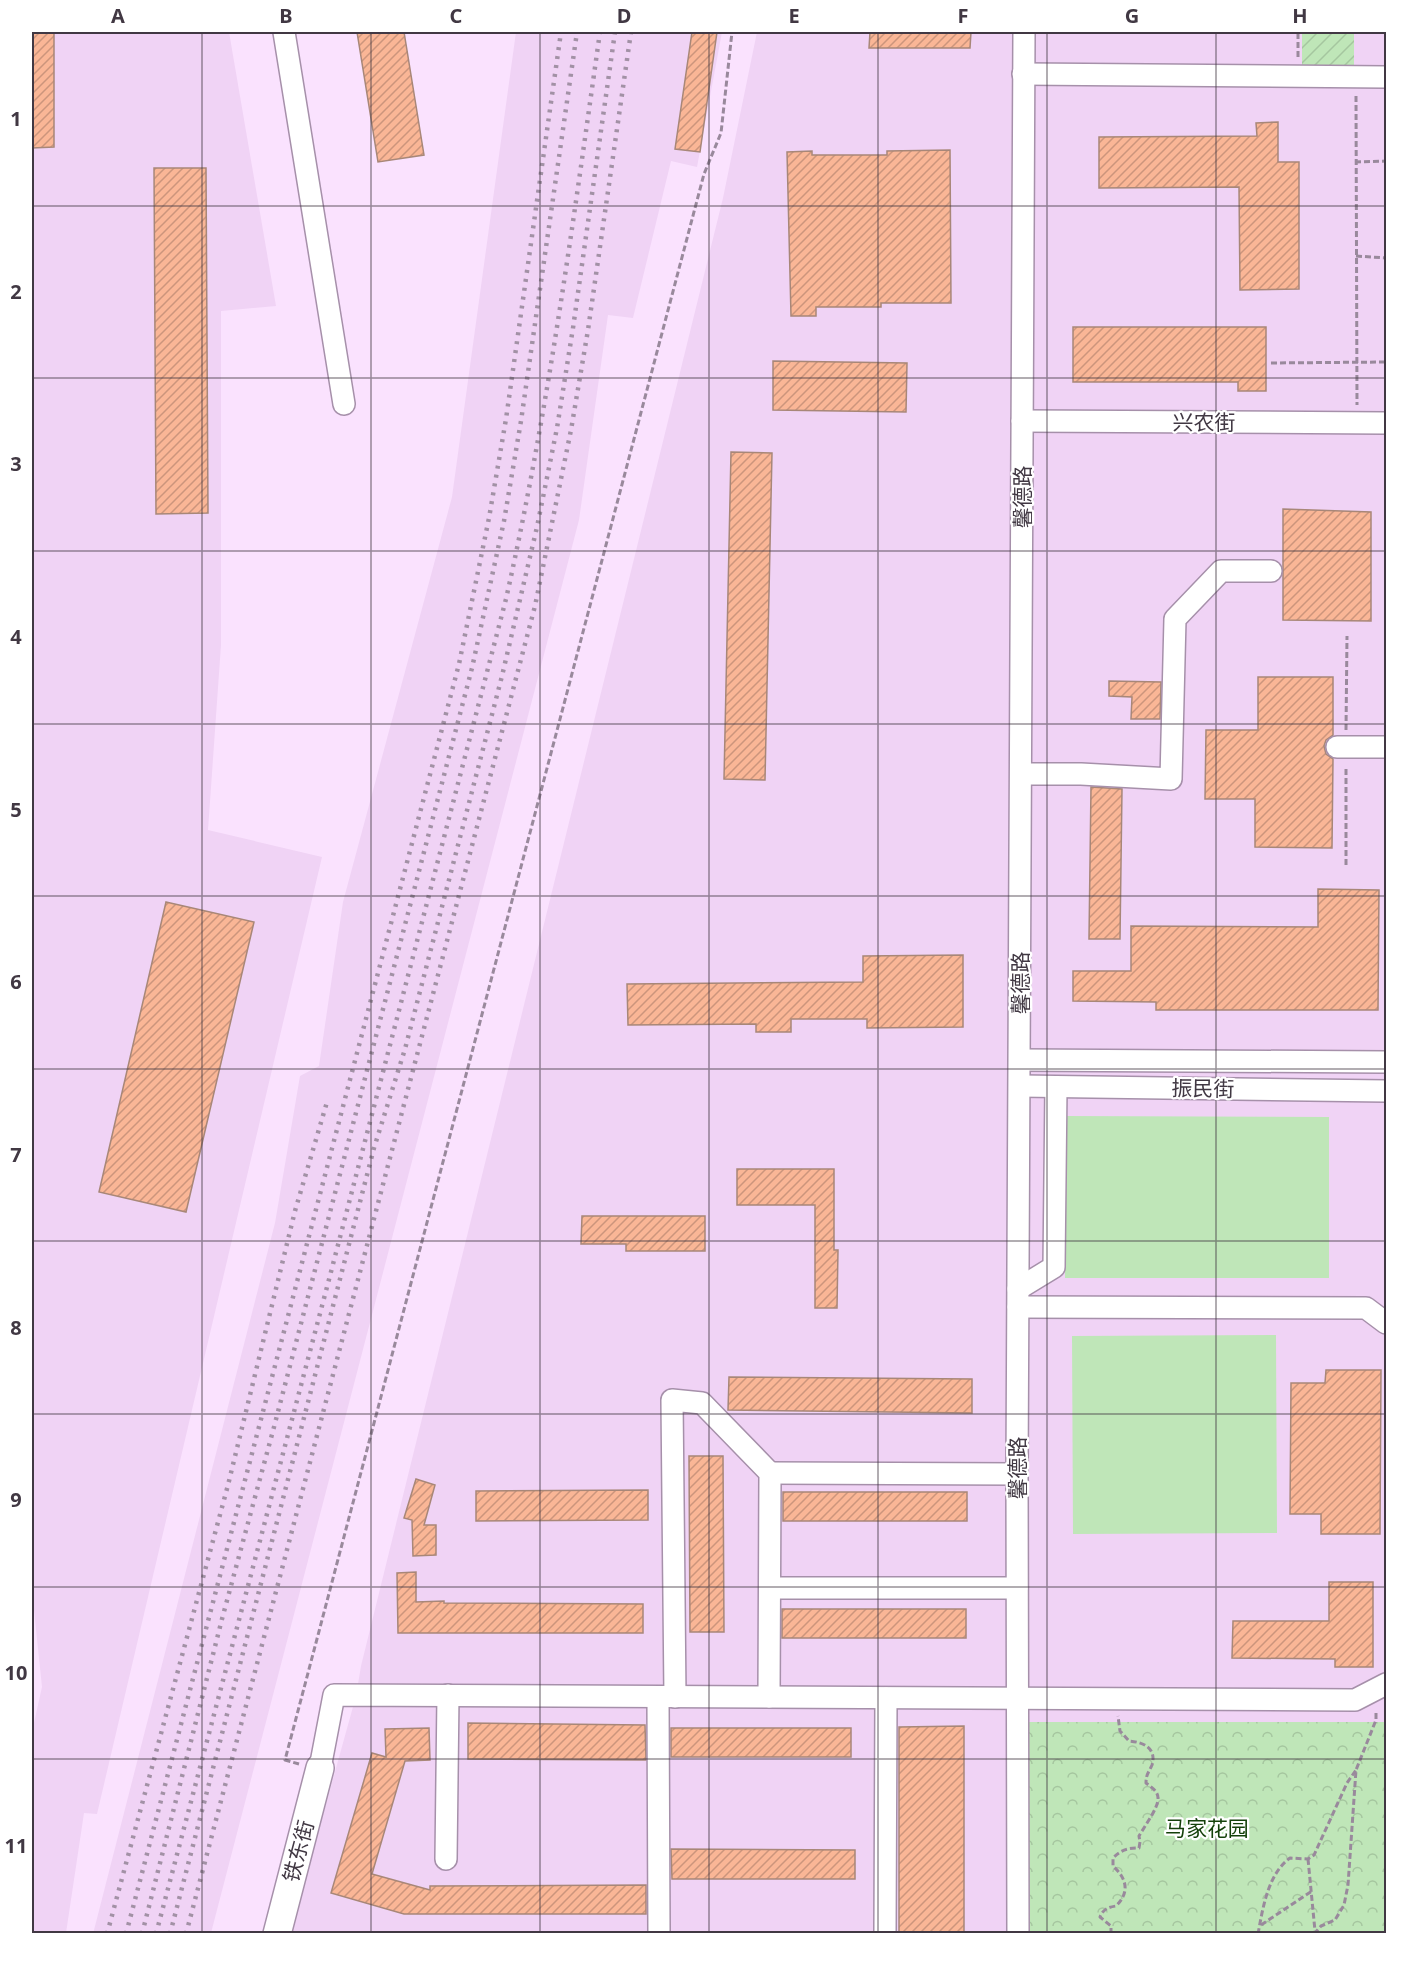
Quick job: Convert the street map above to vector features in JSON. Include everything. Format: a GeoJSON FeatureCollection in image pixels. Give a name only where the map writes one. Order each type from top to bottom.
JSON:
{"type":"FeatureCollection","features":[{"type":"Feature","properties":{"kind":"street"},"geometry":{"type":"LineString","coordinates":[[284,32],[344,404]]}},
{"type":"Feature","properties":{"kind":"street","name":"馨德路"},"geometry":{"type":"LineString","coordinates":[[1018,1934],[1017,1474],[1024,32]]}},
{"type":"Feature","properties":{"kind":"street"},"geometry":{"type":"LineString","coordinates":[[1023,74],[1386,76]]}},
{"type":"Feature","properties":{"kind":"street","name":"兴农街"},"geometry":{"type":"LineString","coordinates":[[1022,421],[1386,423]]}},
{"type":"Feature","properties":{"kind":"street"},"geometry":{"type":"LineString","coordinates":[[1021,774],[1081,774],[1171,779],[1175,619],[1221,571],[1271,571]]}},
{"type":"Feature","properties":{"kind":"street"},"geometry":{"type":"LineString","coordinates":[[1337,747],[1386,747]]}},
{"type":"Feature","properties":{"kind":"street","name":"振民街"},"geometry":{"type":"LineString","coordinates":[[1020,1060],[1386,1062]]}},
{"type":"Feature","properties":{"kind":"street"},"geometry":{"type":"LineString","coordinates":[[1176,1061],[1176,1088]]}},
{"type":"Feature","properties":{"kind":"street"},"geometry":{"type":"LineString","coordinates":[[1307,1062],[1307,1090]]}},
{"type":"Feature","properties":{"kind":"street","name":"振民街"},"geometry":{"type":"LineString","coordinates":[[1020,1086],[1386,1091]]}},
{"type":"Feature","properties":{"kind":"street"},"geometry":{"type":"LineString","coordinates":[[1018,1298],[1054,1267],[1056,1087]]}},
{"type":"Feature","properties":{"kind":"street"},"geometry":{"type":"LineString","coordinates":[[1018,1298],[1366,1308],[1386,1323]]}},
{"type":"Feature","properties":{"kind":"street"},"geometry":{"type":"LineString","coordinates":[[659,1934],[672,1401],[702,1403],[770,1473],[769,1697]]}},
{"type":"Feature","properties":{"kind":"street"},"geometry":{"type":"LineString","coordinates":[[770,1473],[1017,1474]]}},
{"type":"Feature","properties":{"kind":"street"},"geometry":{"type":"LineString","coordinates":[[770,1587],[1017,1587]]}},
{"type":"Feature","properties":{"kind":"street"},"geometry":{"type":"LineString","coordinates":[[320,1768],[334,1695],[1355,1700],[1382,1686]]}},
{"type":"Feature","properties":{"kind":"street"},"geometry":{"type":"LineString","coordinates":[[446,1859],[448,1695]]}},
{"type":"Feature","properties":{"kind":"street"},"geometry":{"type":"LineString","coordinates":[[885,1934],[886,1698]]}},
{"type":"Feature","properties":{"kind":"street","name":"铁东街"},"geometry":{"type":"LineString","coordinates":[[277,1934],[320,1768]]}},
{"type":"Feature","properties":{"kind":"path"},"geometry":{"type":"LineString","coordinates":[[285,1760],[701,185],[721,133],[732,32]]}},
{"type":"Feature","properties":{"kind":"path"},"geometry":{"type":"LineString","coordinates":[[1298,32],[1298,76]]}},
{"type":"Feature","properties":{"kind":"path"},"geometry":{"type":"LineString","coordinates":[[1356,76],[1357,423]]}},
{"type":"Feature","properties":{"kind":"path"},"geometry":{"type":"LineString","coordinates":[[1355,162],[1386,161]]}},
{"type":"Feature","properties":{"kind":"path"},"geometry":{"type":"LineString","coordinates":[[1356,256],[1386,258]]}},
{"type":"Feature","properties":{"kind":"path"},"geometry":{"type":"LineString","coordinates":[[1271,363],[1386,362]]}},
{"type":"Feature","properties":{"kind":"path"},"geometry":{"type":"LineString","coordinates":[[1258,1934],[1274,1874],[1290,1858],[1308,1859],[1314,1856],[1347,1782],[1356,1770],[1376,1720],[1382,1686]]}},
{"type":"Feature","properties":{"kind":"path"},"geometry":{"type":"LineString","coordinates":[[1111,1934],[1111,1926],[1100,1917],[1105,1910],[1116,1906],[1122,1900],[1126,1885],[1125,1879],[1113,1866],[1113,1858],[1127,1848],[1139,1848],[1139,1836],[1157,1806],[1159,1798],[1156,1791],[1146,1783],[1146,1775],[1152,1764],[1153,1755],[1149,1746],[1129,1741],[1120,1731],[1115,1700]]}},
{"type":"Feature","properties":{"kind":"path"},"geometry":{"type":"LineString","coordinates":[[1315,1932],[1321,1926],[1335,1920],[1344,1905],[1348,1885],[1356,1770]]}},
{"type":"Feature","properties":{"kind":"path"},"geometry":{"type":"LineString","coordinates":[[1308,1859],[1315,1932]]}},
{"type":"Feature","properties":{"kind":"path"},"geometry":{"type":"LineString","coordinates":[[1260,1926],[1312,1891]]}},
{"type":"Feature","properties":{"kind":"shaded area"},"geometry":{"type":"Polygon","coordinates":[[[32,32],[229,32],[276,306],[221,311],[221,645],[208,830],[322,857],[97,1814],[84,1813],[66,1933],[32,1934],[32,1732],[42,1687],[32,1591],[32,32]]]}},
{"type":"Feature","properties":{"kind":"shaded area"},"geometry":{"type":"Polygon","coordinates":[[[516,32],[722,32],[697,167],[671,161],[633,318],[608,315],[579,520],[211,1933],[93,1934],[275,1223],[300,1076],[319,1066],[343,902],[452,497],[516,32]]]}},
{"type":"Feature","properties":{"kind":"shaded area"},"geometry":{"type":"Polygon","coordinates":[[[757,32],[1386,32],[1386,1933],[290,1934],[356,1696],[361,1666],[723,198],[757,32]]]}},
{"type":"Feature","properties":{"kind":"green space"},"geometry":{"type":"Polygon","coordinates":[[[1302,32],[1354,32],[1354,71],[1302,71],[1302,32]]]}},
{"type":"Feature","properties":{"kind":"green space"},"geometry":{"type":"Polygon","coordinates":[[[1065,1116],[1329,1117],[1329,1278],[1065,1278],[1065,1116]]]}},
{"type":"Feature","properties":{"kind":"green space"},"geometry":{"type":"Polygon","coordinates":[[[1276,1335],[1277,1533],[1073,1534],[1072,1336],[1276,1335]]]}},
{"type":"Feature","properties":{"kind":"green space","name":"马家花园"},"geometry":{"type":"Polygon","coordinates":[[[1026,1722],[1386,1722],[1386,1933],[1030,1933],[1026,1722]]]}},
{"type":"Feature","properties":{"kind":"building"},"geometry":{"type":"Polygon","coordinates":[[[32,32],[54,32],[54,147],[32,148],[32,32]]]}},
{"type":"Feature","properties":{"kind":"building"},"geometry":{"type":"Polygon","coordinates":[[[357,32],[404,32],[424,155],[378,162],[357,32]]]}},
{"type":"Feature","properties":{"kind":"building"},"geometry":{"type":"Polygon","coordinates":[[[692,32],[717,32],[700,152],[675,149],[692,32]]]}},
{"type":"Feature","properties":{"kind":"building"},"geometry":{"type":"Polygon","coordinates":[[[870,32],[971,32],[970,48],[869,48],[870,32]]]}},
{"type":"Feature","properties":{"kind":"building"},"geometry":{"type":"Polygon","coordinates":[[[1278,122],[1278,162],[1299,162],[1299,289],[1240,290],[1239,187],[1099,188],[1099,137],[1257,136],[1256,123],[1278,122]]]}},
{"type":"Feature","properties":{"kind":"building"},"geometry":{"type":"Polygon","coordinates":[[[950,150],[951,303],[881,303],[881,307],[816,307],[816,316],[791,316],[787,152],[812,151],[812,155],[887,155],[887,151],[950,150]]]}},
{"type":"Feature","properties":{"kind":"building"},"geometry":{"type":"Polygon","coordinates":[[[154,168],[206,168],[208,513],[156,514],[154,168]]]}},
{"type":"Feature","properties":{"kind":"building"},"geometry":{"type":"Polygon","coordinates":[[[1073,327],[1266,327],[1266,391],[1238,391],[1238,382],[1073,382],[1073,327]]]}},
{"type":"Feature","properties":{"kind":"building"},"geometry":{"type":"Polygon","coordinates":[[[773,361],[907,363],[906,412],[773,410],[773,361]]]}},
{"type":"Feature","properties":{"kind":"building"},"geometry":{"type":"Polygon","coordinates":[[[731,452],[772,453],[765,780],[724,779],[731,452]]]}},
{"type":"Feature","properties":{"kind":"building"},"geometry":{"type":"Polygon","coordinates":[[[1283,509],[1371,512],[1371,621],[1283,620],[1283,509]]]}},
{"type":"Feature","properties":{"kind":"building"},"geometry":{"type":"Polygon","coordinates":[[[1258,677],[1333,677],[1333,735],[1326,740],[1324,746],[1326,754],[1333,759],[1332,848],[1255,847],[1255,799],[1205,799],[1206,730],[1258,730],[1258,677]]]}},
{"type":"Feature","properties":{"kind":"building"},"geometry":{"type":"Polygon","coordinates":[[[1109,681],[1161,682],[1160,719],[1131,719],[1132,697],[1109,696],[1109,681]]]}},
{"type":"Feature","properties":{"kind":"building"},"geometry":{"type":"Polygon","coordinates":[[[1091,787],[1122,789],[1120,939],[1089,939],[1091,787]]]}},
{"type":"Feature","properties":{"kind":"building"},"geometry":{"type":"Polygon","coordinates":[[[1318,889],[1379,890],[1378,1010],[1156,1010],[1156,1002],[1073,1001],[1073,971],[1131,971],[1131,926],[1318,927],[1318,889]]]}},
{"type":"Feature","properties":{"kind":"building"},"geometry":{"type":"Polygon","coordinates":[[[166,902],[254,922],[186,1212],[99,1192],[166,902]]]}},
{"type":"Feature","properties":{"kind":"building"},"geometry":{"type":"Polygon","coordinates":[[[963,955],[963,1027],[867,1028],[867,1019],[791,1019],[791,1032],[756,1032],[756,1024],[628,1025],[627,984],[863,982],[863,956],[963,955]]]}},
{"type":"Feature","properties":{"kind":"building"},"geometry":{"type":"Polygon","coordinates":[[[737,1169],[834,1169],[834,1250],[838,1250],[837,1308],[815,1308],[815,1205],[737,1205],[737,1169]]]}},
{"type":"Feature","properties":{"kind":"building"},"geometry":{"type":"Polygon","coordinates":[[[582,1216],[705,1216],[705,1251],[626,1251],[626,1244],[581,1244],[582,1216]]]}},
{"type":"Feature","properties":{"kind":"building"},"geometry":{"type":"Polygon","coordinates":[[[1326,1370],[1381,1370],[1380,1534],[1321,1534],[1321,1514],[1290,1514],[1291,1383],[1325,1383],[1326,1370]]]}},
{"type":"Feature","properties":{"kind":"building"},"geometry":{"type":"Polygon","coordinates":[[[729,1377],[972,1379],[972,1413],[728,1410],[729,1377]]]}},
{"type":"Feature","properties":{"kind":"building"},"geometry":{"type":"Polygon","coordinates":[[[689,1456],[723,1456],[724,1632],[690,1632],[689,1456]]]}},
{"type":"Feature","properties":{"kind":"building"},"geometry":{"type":"Polygon","coordinates":[[[416,1479],[435,1485],[424,1525],[436,1525],[436,1555],[413,1556],[412,1520],[404,1518],[416,1479]]]}},
{"type":"Feature","properties":{"kind":"building"},"geometry":{"type":"Polygon","coordinates":[[[648,1490],[648,1520],[476,1521],[476,1491],[648,1490]]]}},
{"type":"Feature","properties":{"kind":"building"},"geometry":{"type":"Polygon","coordinates":[[[783,1492],[967,1492],[967,1521],[783,1521],[783,1492]]]}},
{"type":"Feature","properties":{"kind":"building"},"geometry":{"type":"Polygon","coordinates":[[[416,1572],[416,1602],[643,1604],[643,1633],[398,1633],[397,1573],[416,1572]]]}},
{"type":"Feature","properties":{"kind":"building"},"geometry":{"type":"Polygon","coordinates":[[[1329,1582],[1373,1582],[1373,1667],[1335,1667],[1335,1659],[1232,1658],[1233,1621],[1329,1621],[1329,1582]]]}},
{"type":"Feature","properties":{"kind":"building"},"geometry":{"type":"Polygon","coordinates":[[[782,1609],[966,1609],[966,1638],[782,1638],[782,1609]]]}},
{"type":"Feature","properties":{"kind":"building"},"geometry":{"type":"Polygon","coordinates":[[[468,1723],[645,1725],[646,1760],[468,1759],[468,1723]]]}},
{"type":"Feature","properties":{"kind":"building"},"geometry":{"type":"Polygon","coordinates":[[[964,1726],[964,1934],[899,1934],[899,1727],[964,1726]]]}},
{"type":"Feature","properties":{"kind":"building"},"geometry":{"type":"Polygon","coordinates":[[[429,1728],[430,1760],[405,1761],[372,1874],[430,1890],[430,1886],[646,1885],[646,1914],[404,1914],[331,1893],[372,1753],[386,1757],[385,1729],[429,1728]]]}},
{"type":"Feature","properties":{"kind":"building"},"geometry":{"type":"Polygon","coordinates":[[[671,1728],[851,1728],[851,1757],[671,1757],[671,1728]]]}},
{"type":"Feature","properties":{"kind":"building"},"geometry":{"type":"Polygon","coordinates":[[[671,1849],[855,1850],[855,1879],[672,1879],[671,1849]]]}},
{"type":"Feature","properties":{"kind":"railway"},"geometry":{"type":"LineString","coordinates":[[126,1934],[459,664],[489,518],[506,419],[561,32]]}},
{"type":"Feature","properties":{"kind":"railway"},"geometry":{"type":"LineString","coordinates":[[142,1934],[222,1619],[472,668],[504,521],[521,421],[577,32]]}},
{"type":"Feature","properties":{"kind":"railway"},"geometry":{"type":"LineString","coordinates":[[156,1934],[506,599],[547,388],[600,32]]}},
{"type":"Feature","properties":{"kind":"railway"},"geometry":{"type":"LineString","coordinates":[[170,1934],[374,1148],[405,1049],[502,676],[537,527],[557,428],[573,328],[615,32]]}},
{"type":"Feature","properties":{"kind":"railway"},"geometry":{"type":"LineString","coordinates":[[186,1934],[535,606],[571,430],[588,330],[631,32]]}},
{"type":"Feature","properties":{"kind":"railway"},"geometry":{"type":"LineString","coordinates":[[107,1934],[228,1485],[295,1211],[327,1102]]}}]}
